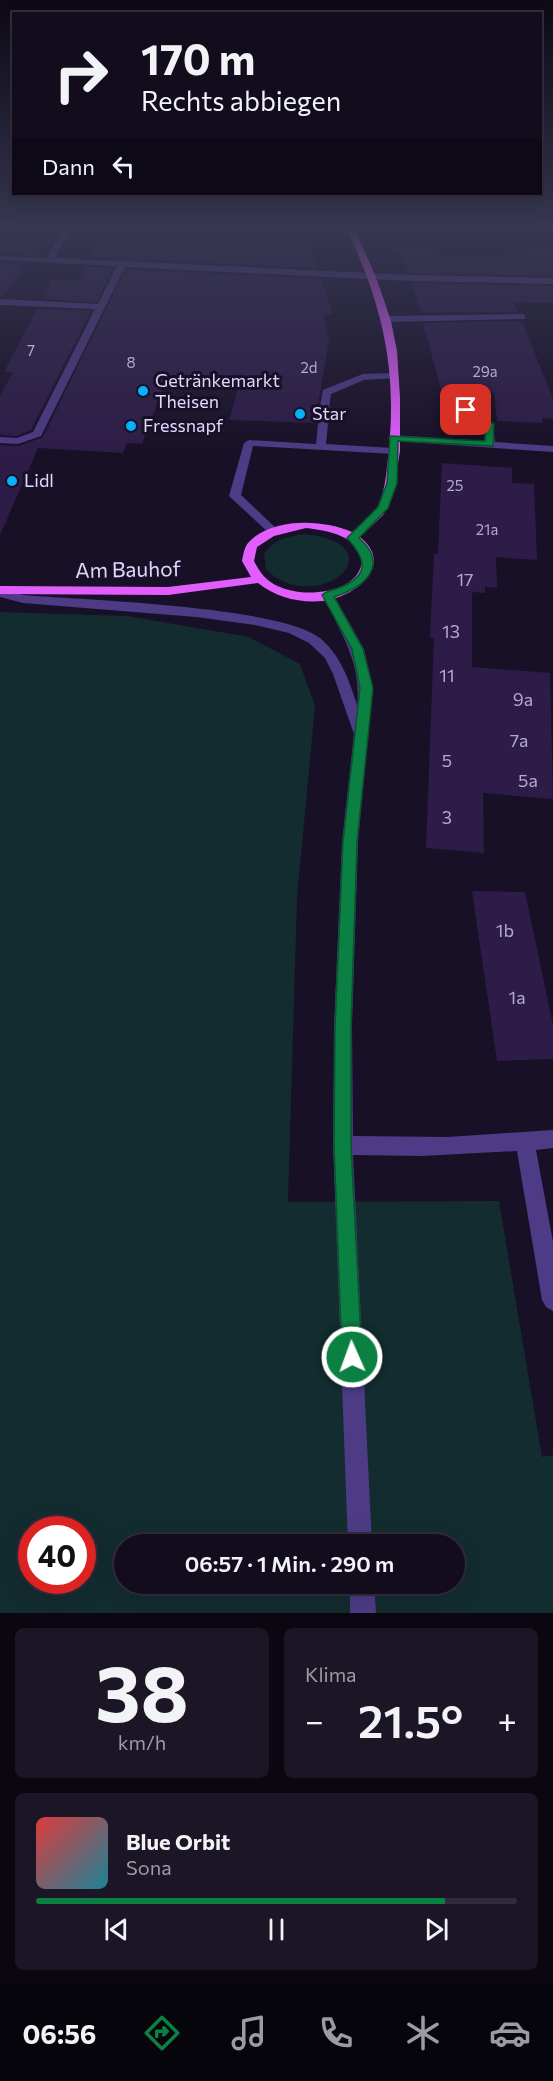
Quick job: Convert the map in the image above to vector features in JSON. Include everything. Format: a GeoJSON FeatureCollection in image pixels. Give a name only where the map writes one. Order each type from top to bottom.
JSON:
{"type":"FeatureCollection","features":[{"type":"Feature","properties":{"kind":"main road"},"geometry":{"type":"LineString","coordinates":[[352,538],[382,508],[392,483],[393,376],[390,337],[380,302]]}},
{"type":"Feature","properties":{"kind":"main road"},"geometry":{"type":"LineString","coordinates":[[297,526],[323,527],[352,538],[363,547],[368,558],[367,570],[359,580],[346,589],[328,595],[288,595],[270,589],[256,580],[249,569],[247,558],[256,543],[273,531],[297,526]]}},
{"type":"Feature","properties":{"kind":"main road","name":"Am Bauhof"},"geometry":{"type":"LineString","coordinates":[[0,592],[168,591],[256,580]]}},
{"type":"Feature","properties":{"kind":"street"},"geometry":{"type":"LineString","coordinates":[[5,302],[100,307]]}},
{"type":"Feature","properties":{"kind":"street"},"geometry":{"type":"LineString","coordinates":[[0,440],[18,441],[37,434],[102,302]]}},
{"type":"Feature","properties":{"kind":"street"},"geometry":{"type":"LineString","coordinates":[[385,319],[522,317]]}},
{"type":"Feature","properties":{"kind":"street"},"geometry":{"type":"LineString","coordinates":[[325,406],[326,392],[363,377],[393,376]]}},
{"type":"Feature","properties":{"kind":"street"},"geometry":{"type":"LineString","coordinates":[[466,410],[489,424],[490,444]]}},
{"type":"Feature","properties":{"kind":"street"},"geometry":{"type":"LineString","coordinates":[[321,446],[323,424]]}},
{"type":"Feature","properties":{"kind":"street"},"geometry":{"type":"LineString","coordinates":[[393,438],[553,449]]}},
{"type":"Feature","properties":{"kind":"street"},"geometry":{"type":"LineString","coordinates":[[273,531],[235,496],[249,443],[393,451]]}},
{"type":"Feature","properties":{"kind":"street"},"geometry":{"type":"LineString","coordinates":[[0,592],[23,599],[196,613],[255,621],[293,630],[314,640],[330,656],[340,674],[360,733]]}},
{"type":"Feature","properties":{"kind":"street"},"geometry":{"type":"LineString","coordinates":[[328,595],[357,649],[366,688],[350,842],[343,1026],[343,1145],[360,1534]]}},
{"type":"Feature","properties":{"kind":"street"},"geometry":{"type":"LineString","coordinates":[[343,1145],[380,1148],[470,1147],[553,1139]]}},
{"type":"Feature","properties":{"kind":"street"},"geometry":{"type":"LineString","coordinates":[[525,1141],[553,1300]]}},
{"type":"Feature","properties":{"kind":"street"},"geometry":{"type":"LineString","coordinates":[[362,1594],[363,1613]]}},
{"type":"Feature","properties":{"kind":"green space"},"geometry":{"type":"Polygon","coordinates":[[[304,534],[332,540],[346,551],[349,563],[342,574],[328,583],[309,586],[287,583],[266,570],[264,554],[272,545],[304,534]]]}},
{"type":"Feature","properties":{"kind":"green space"},"geometry":{"type":"Polygon","coordinates":[[[0,612],[127,616],[249,637],[300,664],[315,706],[297,898],[288,1202],[499,1201],[542,1457],[553,1455],[553,1613],[0,1613],[0,612]]]}},
{"type":"Feature","properties":{"kind":"building"},"geometry":{"type":"Polygon","coordinates":[[[110,302],[329,302],[333,314],[324,315],[329,339],[315,423],[229,420],[241,378],[168,375],[142,444],[127,443],[123,453],[38,448],[0,535],[0,445],[19,446],[43,437],[110,302]]]}},
{"type":"Feature","properties":{"kind":"building"},"geometry":{"type":"Polygon","coordinates":[[[418,302],[514,302],[518,312],[421,313],[418,302]]]}},
{"type":"Feature","properties":{"kind":"building"},"geometry":{"type":"Polygon","coordinates":[[[37,309],[91,311],[31,430],[17,436],[0,435],[0,396],[13,372],[4,372],[37,309]]]}},
{"type":"Feature","properties":{"kind":"building"},"geometry":{"type":"Polygon","coordinates":[[[522,321],[553,399],[553,419],[542,418],[542,423],[497,421],[494,392],[442,393],[423,323],[522,321]]]}},
{"type":"Feature","properties":{"kind":"building"},"geometry":{"type":"Polygon","coordinates":[[[442,463],[512,468],[512,483],[534,484],[537,560],[496,557],[497,588],[485,587],[485,593],[472,592],[472,667],[550,673],[553,799],[483,793],[484,853],[426,848],[434,638],[430,637],[434,554],[438,554],[442,463]]]}},
{"type":"Feature","properties":{"kind":"building"},"geometry":{"type":"Polygon","coordinates":[[[472,891],[525,892],[553,1025],[553,1059],[497,1061],[472,891]]]}},
{"type":"Feature","properties":{"kind":"tunnel"},"geometry":{"type":"LineString","coordinates":[[323,424],[325,406]]}},
{"type":"Feature","properties":{"kind":"place","name":"Getränkemarkt Theisen"},"geometry":{"type":"Point","coordinates":[143,391]}},
{"type":"Feature","properties":{"kind":"place","name":"Star"},"geometry":{"type":"Point","coordinates":[300,414]}},
{"type":"Feature","properties":{"kind":"place","name":"Fressnapf"},"geometry":{"type":"Point","coordinates":[131,426]}},
{"type":"Feature","properties":{"kind":"place","name":"Lidl"},"geometry":{"type":"Point","coordinates":[12,481]}},
{"type":"Feature","properties":{"kind":"route"},"geometry":{"type":"LineString","coordinates":[[352,1357],[343,1145],[343,1026],[350,842],[366,688],[357,649],[328,595],[346,589],[359,580],[367,570],[368,558],[363,547],[352,538],[382,508],[392,483],[393,438],[490,444],[489,424],[466,410]]}}]}
